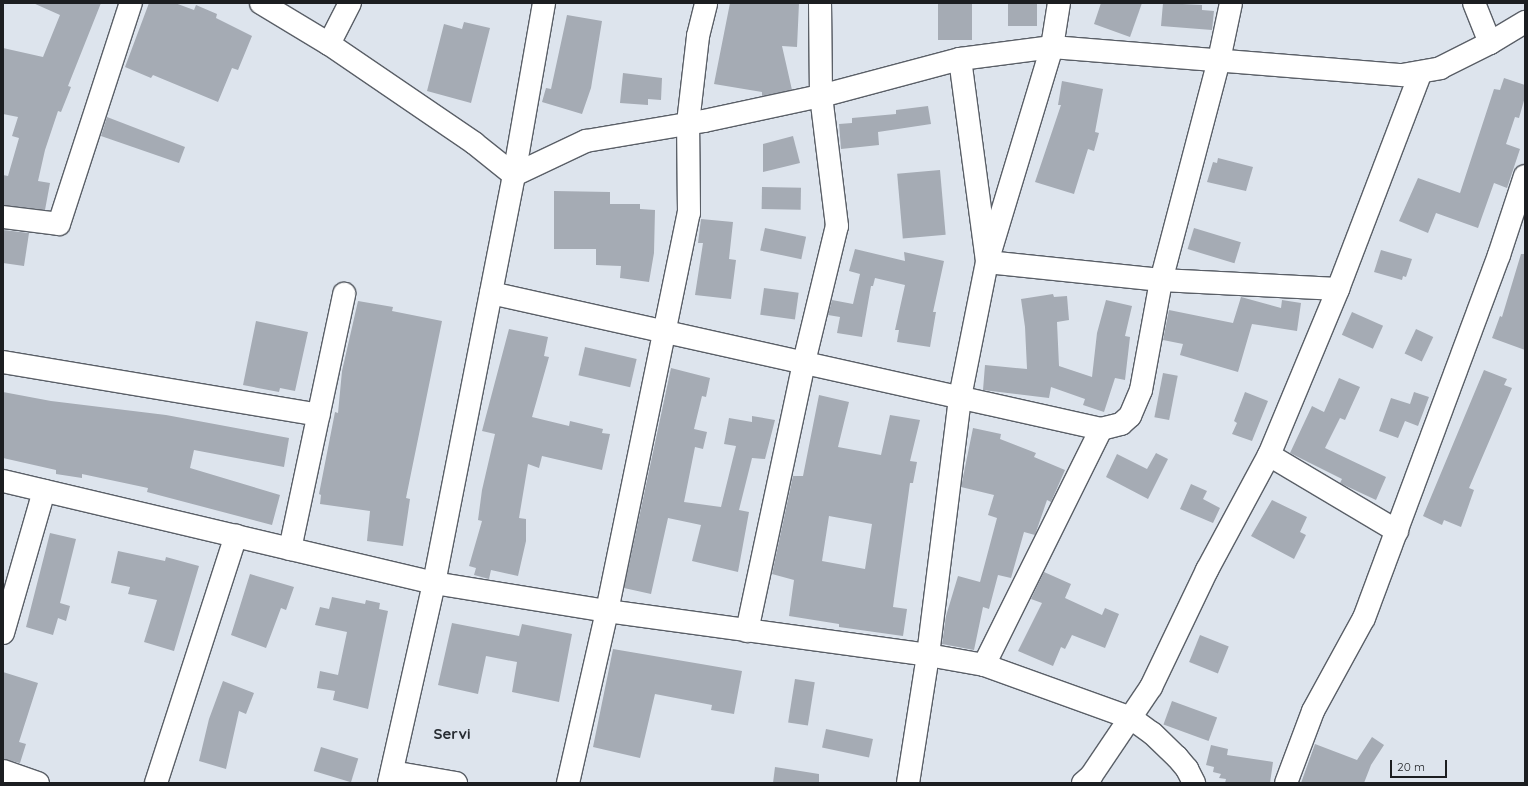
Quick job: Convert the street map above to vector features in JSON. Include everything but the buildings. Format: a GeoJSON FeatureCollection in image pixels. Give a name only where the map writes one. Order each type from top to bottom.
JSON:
{"type":"FeatureCollection","features":[{"type":"Feature","properties":{"kind":"street"},"geometry":{"type":"LineString","coordinates":[[3,217],[59,224],[131,3]]}},
{"type":"Feature","properties":{"kind":"street"},"geometry":{"type":"LineString","coordinates":[[261,3],[329,44],[474,142],[514,174]]}},
{"type":"Feature","properties":{"kind":"street"},"geometry":{"type":"LineString","coordinates":[[329,44],[350,3]]}},
{"type":"Feature","properties":{"kind":"street"},"geometry":{"type":"LineString","coordinates":[[456,783],[391,777],[434,583],[514,174],[544,3]]}},
{"type":"Feature","properties":{"kind":"street"},"geometry":{"type":"LineString","coordinates":[[568,783],[607,611],[689,213],[688,123],[698,36],[706,3]]}},
{"type":"Feature","properties":{"kind":"street"},"geometry":{"type":"LineString","coordinates":[[747,631],[804,362],[837,226],[821,96],[820,3]]}},
{"type":"Feature","properties":{"kind":"street"},"geometry":{"type":"LineString","coordinates":[[908,783],[928,655],[960,397],[987,262],[1052,48],[1059,3]]}},
{"type":"Feature","properties":{"kind":"street"},"geometry":{"type":"LineString","coordinates":[[491,293],[1101,429],[1122,424],[1130,416],[1138,404],[1162,280],[1219,60],[1231,3]]}},
{"type":"Feature","properties":{"kind":"street"},"geometry":{"type":"LineString","coordinates":[[1474,3],[1490,44]]}},
{"type":"Feature","properties":{"kind":"street"},"geometry":{"type":"LineString","coordinates":[[514,174],[586,140],[688,123],[821,96],[960,59],[1052,48],[1219,60],[1382,75],[1420,74],[1440,68],[1490,44],[1525,22]]}},
{"type":"Feature","properties":{"kind":"street"},"geometry":{"type":"LineString","coordinates":[[960,59],[987,262]]}},
{"type":"Feature","properties":{"kind":"street"},"geometry":{"type":"LineString","coordinates":[[1083,783],[1131,718],[1151,687],[1207,570],[1269,455],[1338,289],[1420,74]]}},
{"type":"Feature","properties":{"kind":"street"},"geometry":{"type":"LineString","coordinates":[[1286,783],[1313,711],[1364,618],[1499,255],[1525,176]]}},
{"type":"Feature","properties":{"kind":"street"},"geometry":{"type":"LineString","coordinates":[[987,262],[1162,280],[1338,289]]}},
{"type":"Feature","properties":{"kind":"street"},"geometry":{"type":"LineString","coordinates":[[290,549],[344,294]]}},
{"type":"Feature","properties":{"kind":"street"},"geometry":{"type":"LineString","coordinates":[[3,362],[319,415]]}},
{"type":"Feature","properties":{"kind":"street"},"geometry":{"type":"LineString","coordinates":[[984,665],[1101,429]]}},
{"type":"Feature","properties":{"kind":"street"},"geometry":{"type":"LineString","coordinates":[[1269,455],[1397,531]]}},
{"type":"Feature","properties":{"kind":"street"},"geometry":{"type":"LineString","coordinates":[[3,481],[434,583],[607,611],[928,655],[984,665],[1131,718],[1152,733],[1177,757],[1187,769],[1194,783]]}},
{"type":"Feature","properties":{"kind":"street"},"geometry":{"type":"LineString","coordinates":[[3,632],[44,491]]}},
{"type":"Feature","properties":{"kind":"street"},"geometry":{"type":"LineString","coordinates":[[156,783],[236,536]]}},
{"type":"Feature","properties":{"kind":"street"},"geometry":{"type":"LineString","coordinates":[[3,771],[38,783]]}},
{"type":"Feature","properties":{"kind":"district","name":"Servi"},"geometry":{"type":"Point","coordinates":[452,734]}}]}
